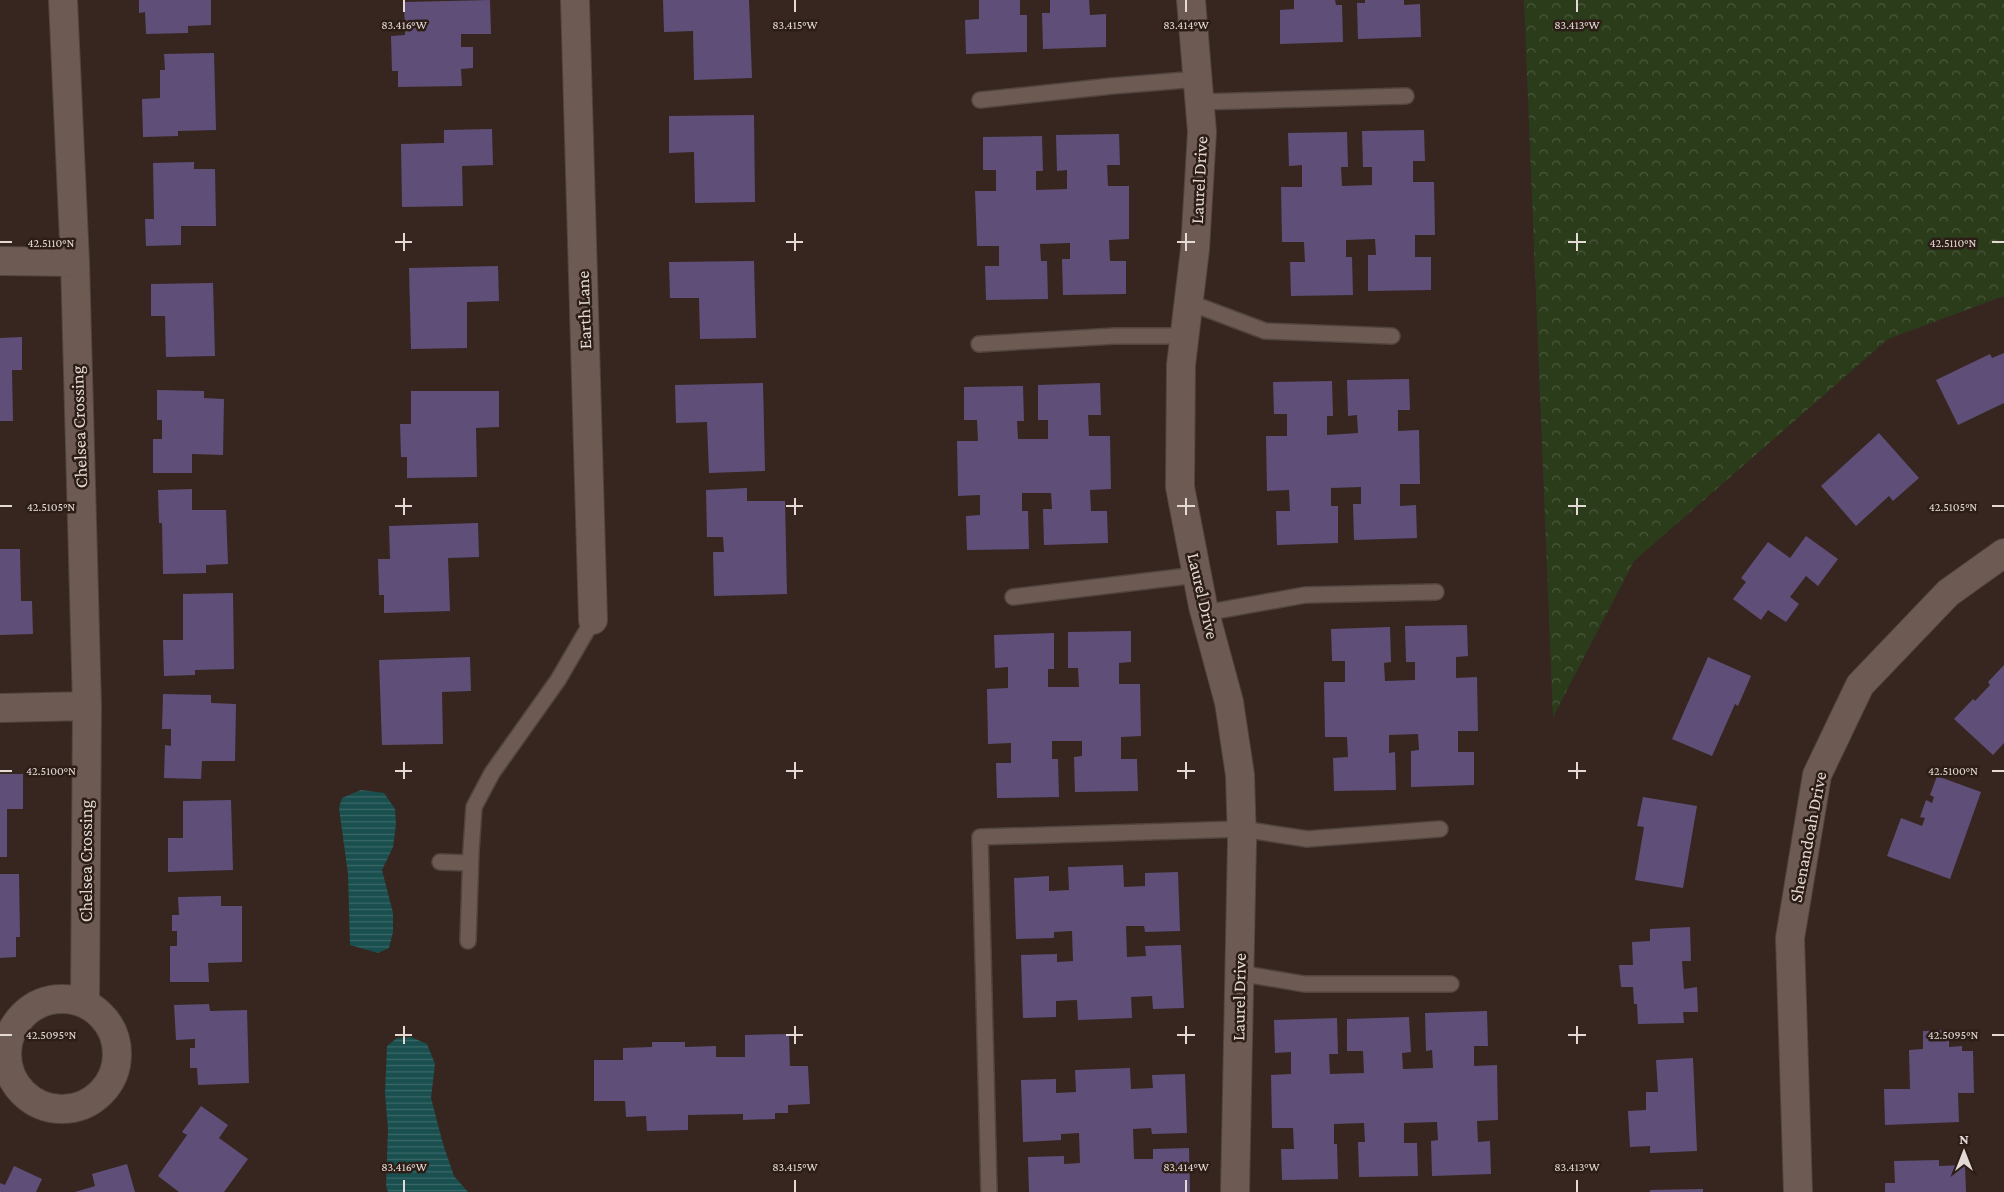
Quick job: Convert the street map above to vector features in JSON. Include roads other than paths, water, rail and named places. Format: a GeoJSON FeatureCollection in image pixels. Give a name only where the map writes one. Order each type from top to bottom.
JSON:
{"type":"FeatureCollection","features":[{"type":"Feature","properties":{"kind":"street","name":"Chelsea Crossing"},"geometry":{"type":"LineString","coordinates":[[63,0],[75,262],[87,706],[85,1003]]}},
{"type":"Feature","properties":{"kind":"street","name":"Earth Lane"},"geometry":{"type":"LineString","coordinates":[[576,0],[593,620]]}},
{"type":"Feature","properties":{"kind":"street","name":"Laurel Drive"},"geometry":{"type":"LineString","coordinates":[[1190,0],[1202,132],[1195,249],[1181,365],[1180,487],[1205,613],[1229,702],[1240,775],[1242,829],[1235,1192]]}},
{"type":"Feature","properties":{"kind":"street"},"geometry":{"type":"LineString","coordinates":[[0,261],[75,262]]}},
{"type":"Feature","properties":{"kind":"street","name":"Shenandoah Drive"},"geometry":{"type":"LineString","coordinates":[[1798,1192],[1790,938],[1817,775],[1860,685],[1948,593],[2004,554]]}},
{"type":"Feature","properties":{"kind":"street"},"geometry":{"type":"LineString","coordinates":[[0,708],[87,706]]}},
{"type":"Feature","properties":{"kind":"street"},"geometry":{"type":"LineString","coordinates":[[67,999],[85,1003],[100,1013],[111,1028],[116,1044],[116,1062],[112,1078],[101,1092],[87,1103],[70,1108],[53,1108],[35,1102],[20,1090],[10,1075],[6,1056],[9,1037],[17,1020],[31,1008],[48,1000],[67,999]]}},
{"type":"Feature","properties":{"kind":"lane"},"geometry":{"type":"LineString","coordinates":[[980,100],[1112,86],[1406,96]]}},
{"type":"Feature","properties":{"kind":"lane"},"geometry":{"type":"LineString","coordinates":[[1188,302],[1265,332],[1392,336]]}},
{"type":"Feature","properties":{"kind":"lane"},"geometry":{"type":"LineString","coordinates":[[979,344],[1115,336],[1184,336]]}},
{"type":"Feature","properties":{"kind":"lane"},"geometry":{"type":"LineString","coordinates":[[1012,597],[1197,575]]}},
{"type":"Feature","properties":{"kind":"lane"},"geometry":{"type":"LineString","coordinates":[[1205,613],[1305,595],[1436,592]]}},
{"type":"Feature","properties":{"kind":"lane"},"geometry":{"type":"LineString","coordinates":[[468,941],[474,807],[492,773],[558,680],[593,620]]}},
{"type":"Feature","properties":{"kind":"lane"},"geometry":{"type":"LineString","coordinates":[[989,1192],[980,837],[1242,829],[1307,840],[1440,829]]}},
{"type":"Feature","properties":{"kind":"lane"},"geometry":{"type":"LineString","coordinates":[[440,862],[470,863]]}},
{"type":"Feature","properties":{"kind":"lane"},"geometry":{"type":"LineString","coordinates":[[1239,973],[1304,984],[1451,984]]}},
{"type":"Feature","properties":{"kind":"water"},"geometry":{"type":"Polygon","coordinates":[[[361,790],[384,793],[395,809],[396,824],[393,847],[382,870],[393,913],[393,932],[389,948],[378,953],[350,945],[348,874],[339,808],[342,798],[361,790]]]}},
{"type":"Feature","properties":{"kind":"water"},"geometry":{"type":"Polygon","coordinates":[[[411,1037],[427,1044],[435,1064],[431,1098],[443,1144],[454,1176],[468,1192],[388,1192],[386,1186],[388,1129],[385,1093],[387,1046],[397,1038],[411,1037]]]}}]}
